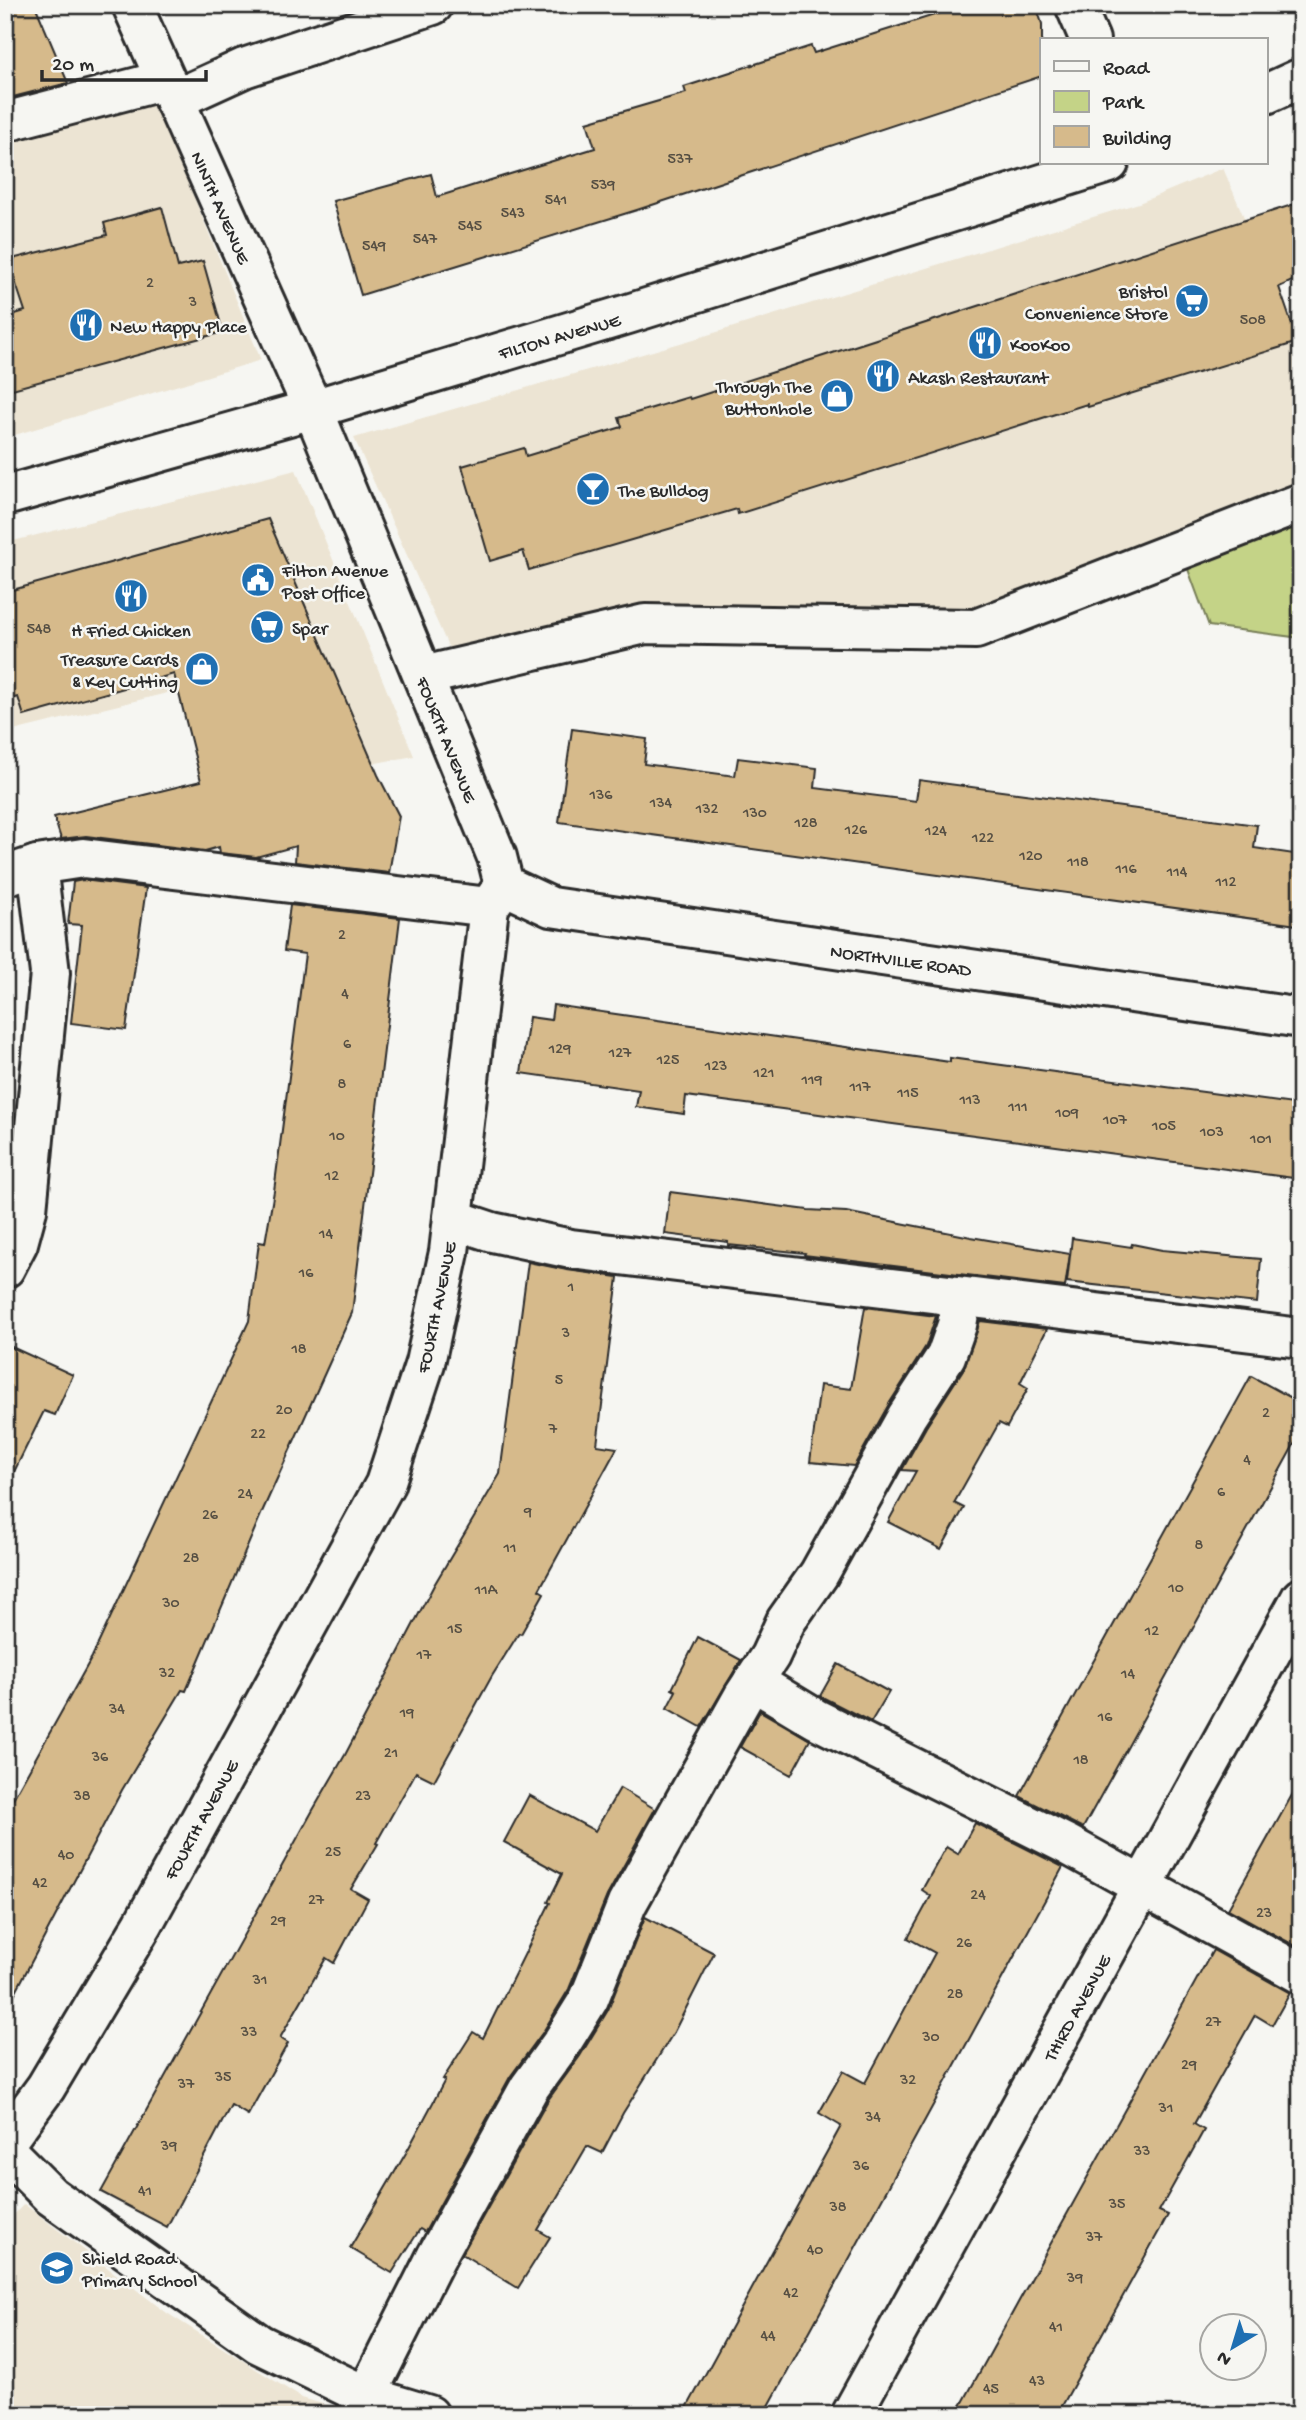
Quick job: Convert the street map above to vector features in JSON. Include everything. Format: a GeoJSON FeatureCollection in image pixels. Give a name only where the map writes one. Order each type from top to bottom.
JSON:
{"type":"FeatureCollection","features":[{"type":"Feature","properties":{"kind":"street","name":"NINTH AVENUE"},"geometry":{"type":"LineString","coordinates":[[132,5],[313,409]]}},
{"type":"Feature","properties":{"kind":"street"},"geometry":{"type":"LineString","coordinates":[[5,122],[169,90],[433,5]]}},
{"type":"Feature","properties":{"kind":"street"},"geometry":{"type":"LineString","coordinates":[[1075,5],[1089,38]]}},
{"type":"Feature","properties":{"kind":"street"},"geometry":{"type":"LineString","coordinates":[[1268,93],[1301,78]]}},
{"type":"Feature","properties":{"kind":"street","name":"FILTON AVENUE"},"geometry":{"type":"LineString","coordinates":[[5,496],[313,409],[628,314],[1106,164]]}},
{"type":"Feature","properties":{"kind":"street","name":"FOURTH AVENUE"},"geometry":{"type":"LineString","coordinates":[[5,2143],[46,2087],[143,1924],[385,1484],[425,1363],[449,1252],[497,896],[497,857],[313,409]]}},
{"type":"Feature","properties":{"kind":"street"},"geometry":{"type":"LineString","coordinates":[[423,676],[645,624],[976,629],[1301,503]]}},
{"type":"Feature","properties":{"kind":"street","name":"NORTHVILLE ROAD"},"geometry":{"type":"LineString","coordinates":[[21,870],[83,858],[497,896],[551,907],[1301,1018]]}},
{"type":"Feature","properties":{"kind":"street"},"geometry":{"type":"LineString","coordinates":[[5,1268],[18,1243],[27,1210],[50,973],[21,870]]}},
{"type":"Feature","properties":{"kind":"street"},"geometry":{"type":"LineString","coordinates":[[453,1219],[492,1232],[571,1249],[1301,1338]]}},
{"type":"Feature","properties":{"kind":"street"},"geometry":{"type":"LineString","coordinates":[[366,2396],[436,2257],[529,2088],[589,1999],[627,1904],[770,1656],[786,1621],[819,1574],[907,1416],[946,1356],[957,1325],[962,1297]]}},
{"type":"Feature","properties":{"kind":"street","name":"THIRD AVENUE"},"geometry":{"type":"LineString","coordinates":[[851,2415],[1301,1598]]}},
{"type":"Feature","properties":{"kind":"street"},"geometry":{"type":"LineString","coordinates":[[754,1681],[816,1719],[1066,1844],[1301,1974]]}},
{"type":"Feature","properties":{"kind":"street"},"geometry":{"type":"LineString","coordinates":[[5,2150],[51,2196],[259,2344],[366,2396],[429,2415]]}},
{"type":"Feature","properties":{"kind":"shaded area"},"geometry":{"type":"Polygon","coordinates":[[[152,95],[261,360],[5,438],[5,139],[152,95]]]}},
{"type":"Feature","properties":{"kind":"shaded area"},"geometry":{"type":"Polygon","coordinates":[[[1223,168],[1301,351],[1301,486],[982,615],[797,605],[642,612],[453,657],[354,438],[701,337],[1139,203],[1223,168]]]}},
{"type":"Feature","properties":{"kind":"shaded area"},"geometry":{"type":"Polygon","coordinates":[[[296,470],[414,756],[365,765],[226,673],[163,694],[5,733],[5,543],[296,470]]]}},
{"type":"Feature","properties":{"kind":"shaded area","name":"Shield Road Primary School"},"geometry":{"type":"Polygon","coordinates":[[[24,2204],[167,2313],[302,2398],[361,2415],[5,2415],[5,2224],[24,2204]]]}},
{"type":"Feature","properties":{"kind":"green space"},"geometry":{"type":"Polygon","coordinates":[[[1301,518],[1301,638],[1209,626],[1185,561],[1301,518]]]}},
{"type":"Feature","properties":{"kind":"building"},"geometry":{"type":"Polygon","coordinates":[[[5,5],[35,5],[68,83],[5,99],[5,5]]]}},
{"type":"Feature","properties":{"kind":"building"},"geometry":{"type":"Polygon","coordinates":[[[966,5],[1036,5],[1042,24],[1040,77],[637,210],[361,295],[333,201],[431,174],[437,197],[595,148],[587,122],[686,93],[684,87],[811,46],[814,53],[966,5]]]}},
{"type":"Feature","properties":{"kind":"building"},"geometry":{"type":"Polygon","coordinates":[[[1301,202],[1301,277],[1279,287],[1298,342],[1088,407],[1087,404],[738,514],[737,509],[529,570],[523,551],[490,561],[462,466],[524,448],[526,456],[622,427],[619,418],[689,397],[690,399],[1301,202]]]}},
{"type":"Feature","properties":{"kind":"building"},"geometry":{"type":"Polygon","coordinates":[[[162,207],[178,267],[203,261],[223,332],[5,391],[5,317],[25,311],[8,260],[107,235],[104,223],[162,207]]]}},
{"type":"Feature","properties":{"kind":"building"},"geometry":{"type":"Polygon","coordinates":[[[268,519],[378,775],[399,816],[389,873],[295,862],[296,846],[256,857],[220,853],[219,847],[205,851],[86,836],[61,839],[54,817],[201,781],[174,674],[24,716],[18,697],[5,700],[5,592],[268,519]]]}},
{"type":"Feature","properties":{"kind":"building"},"geometry":{"type":"Polygon","coordinates":[[[572,729],[647,739],[644,764],[735,776],[738,758],[817,768],[815,788],[916,801],[919,780],[1257,825],[1254,848],[1301,855],[1301,897],[1297,925],[559,822],[572,729]]]}},
{"type":"Feature","properties":{"kind":"building"},"geometry":{"type":"Polygon","coordinates":[[[83,880],[146,888],[126,1030],[71,1023],[82,925],[68,924],[73,882],[83,880]]]}},
{"type":"Feature","properties":{"kind":"building"},"geometry":{"type":"Polygon","coordinates":[[[290,905],[400,918],[352,1313],[262,1512],[186,1691],[182,1690],[122,1790],[5,2012],[5,1813],[92,1657],[249,1321],[259,1242],[265,1243],[274,1191],[305,954],[284,951],[290,905]]]}},
{"type":"Feature","properties":{"kind":"building"},"geometry":{"type":"Polygon","coordinates":[[[553,1005],[950,1062],[950,1058],[1301,1105],[1301,1179],[686,1096],[684,1114],[636,1107],[639,1090],[521,1073],[529,1017],[551,1020],[553,1005]]]}},
{"type":"Feature","properties":{"kind":"building"},"geometry":{"type":"Polygon","coordinates":[[[670,1192],[808,1210],[846,1212],[1070,1254],[1065,1287],[728,1245],[728,1242],[665,1234],[670,1192]]]}},
{"type":"Feature","properties":{"kind":"building"},"geometry":{"type":"Polygon","coordinates":[[[1072,1238],[1131,1247],[1132,1244],[1162,1250],[1261,1259],[1257,1303],[1067,1282],[1072,1238]]]}},
{"type":"Feature","properties":{"kind":"building"},"geometry":{"type":"Polygon","coordinates":[[[528,1262],[618,1277],[597,1445],[617,1448],[539,1590],[544,1593],[521,1634],[519,1633],[492,1676],[434,1781],[416,1772],[376,1843],[378,1844],[351,1889],[368,1899],[334,1963],[326,1958],[280,2038],[288,2043],[248,2115],[231,2105],[167,2227],[101,2192],[345,1755],[434,1585],[500,1474],[528,1262]]]}},
{"type":"Feature","properties":{"kind":"building"},"geometry":{"type":"Polygon","coordinates":[[[865,1307],[936,1316],[926,1346],[854,1466],[810,1462],[820,1385],[851,1389],[865,1307]]]}},
{"type":"Feature","properties":{"kind":"building"},"geometry":{"type":"Polygon","coordinates":[[[980,1321],[1047,1329],[1020,1383],[1028,1388],[1007,1427],[999,1423],[954,1503],[964,1508],[941,1549],[888,1522],[916,1471],[902,1470],[964,1368],[980,1321]]]}},
{"type":"Feature","properties":{"kind":"building"},"geometry":{"type":"Polygon","coordinates":[[[5,1344],[73,1375],[55,1415],[44,1411],[5,1490],[5,1344]]]}},
{"type":"Feature","properties":{"kind":"building"},"geometry":{"type":"Polygon","coordinates":[[[1251,1376],[1301,1403],[1301,1432],[1083,1828],[1019,1796],[1251,1376]]]}},
{"type":"Feature","properties":{"kind":"building"},"geometry":{"type":"Polygon","coordinates":[[[698,1637],[741,1660],[701,1727],[667,1708],[676,1691],[672,1689],[698,1637]]]}},
{"type":"Feature","properties":{"kind":"building"},"geometry":{"type":"Polygon","coordinates":[[[838,1664],[889,1692],[871,1722],[820,1696],[838,1664]]]}},
{"type":"Feature","properties":{"kind":"building"},"geometry":{"type":"Polygon","coordinates":[[[760,1711],[810,1740],[791,1775],[740,1747],[760,1711]]]}},
{"type":"Feature","properties":{"kind":"building"},"geometry":{"type":"Polygon","coordinates":[[[1301,1779],[1301,1949],[1228,1909],[1301,1779]]]}},
{"type":"Feature","properties":{"kind":"building"},"geometry":{"type":"Polygon","coordinates":[[[620,1788],[655,1809],[607,1896],[569,1989],[543,2032],[510,2077],[425,2232],[420,2229],[392,2273],[350,2248],[406,2153],[445,2080],[443,2079],[473,2032],[483,2038],[562,1874],[504,1842],[529,1795],[595,1831],[620,1788]]]}},
{"type":"Feature","properties":{"kind":"building"},"geometry":{"type":"Polygon","coordinates":[[[975,1823],[1063,1867],[764,2415],[683,2415],[841,2126],[819,2113],[843,2071],[865,2083],[935,1953],[908,1938],[931,1896],[922,1890],[946,1847],[958,1854],[975,1823]]]}},
{"type":"Feature","properties":{"kind":"building"},"geometry":{"type":"Polygon","coordinates":[[[645,1917],[714,1953],[674,2032],[623,2113],[602,2153],[587,2146],[538,2230],[550,2237],[518,2288],[462,2254],[548,2100],[580,2056],[608,2010],[645,1917]]]}},
{"type":"Feature","properties":{"kind":"building"},"geometry":{"type":"Polygon","coordinates":[[[1213,1950],[1290,1993],[1272,2025],[1255,2015],[1194,2124],[1204,2130],[1159,2211],[1168,2215],[1057,2415],[956,2415],[1213,1950]]]}},
{"type":"Feature","properties":{"kind":"place","name":"Bristol Convenience Store"},"geometry":{"type":"Point","coordinates":[1192,301]}},
{"type":"Feature","properties":{"kind":"place","name":"New Happy Place"},"geometry":{"type":"Point","coordinates":[86,325]}},
{"type":"Feature","properties":{"kind":"place","name":"KooKoo"},"geometry":{"type":"Point","coordinates":[985,343]}},
{"type":"Feature","properties":{"kind":"place","name":"Akash Restaurant"},"geometry":{"type":"Point","coordinates":[883,376]}},
{"type":"Feature","properties":{"kind":"place","name":"Through The Buttonhole"},"geometry":{"type":"Point","coordinates":[837,396]}},
{"type":"Feature","properties":{"kind":"place","name":"The Bulldog"},"geometry":{"type":"Point","coordinates":[593,489]}},
{"type":"Feature","properties":{"kind":"place","name":"Filton Avenue Post Office"},"geometry":{"type":"Point","coordinates":[258,580]}},
{"type":"Feature","properties":{"kind":"place","name":"H Fried Chicken"},"geometry":{"type":"Point","coordinates":[131,596]}},
{"type":"Feature","properties":{"kind":"place","name":"Spar"},"geometry":{"type":"Point","coordinates":[267,627]}},
{"type":"Feature","properties":{"kind":"place","name":"Treasure Cards & Key Cutting"},"geometry":{"type":"Point","coordinates":[202,669]}},
{"type":"Feature","properties":{"kind":"place","name":"Shield Road Primary School"},"geometry":{"type":"Point","coordinates":[57,2268]}}]}
